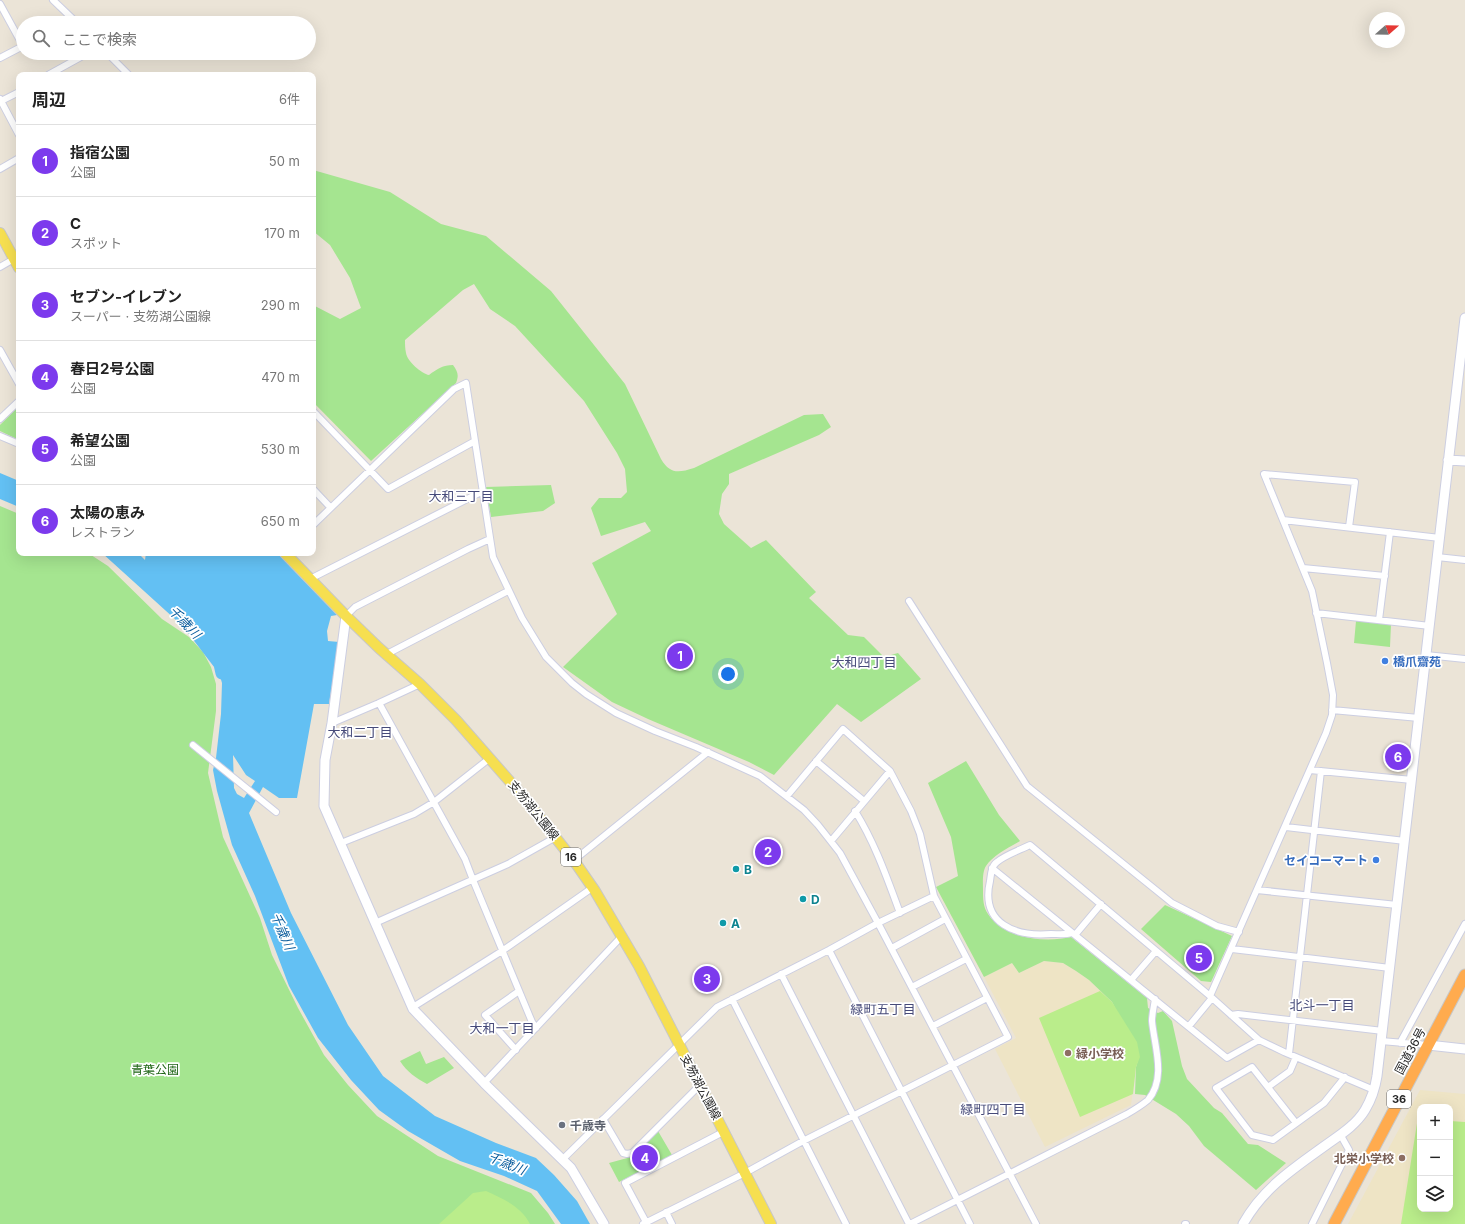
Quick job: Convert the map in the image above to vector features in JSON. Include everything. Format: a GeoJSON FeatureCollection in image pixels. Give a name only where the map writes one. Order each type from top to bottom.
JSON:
{"type":"FeatureCollection","features":[{"type":"Feature","properties":{"kind":"highway","name":"国道36号"},"geometry":{"type":"LineString","coordinates":[[1334,1224],[1465,975]]}},
{"type":"Feature","properties":{"kind":"main road"},"geometry":{"type":"LineString","coordinates":[[0,232],[16,259]]}},
{"type":"Feature","properties":{"kind":"main road","name":"支笏湖公園線"},"geometry":{"type":"LineString","coordinates":[[288,556],[346,616],[420,684],[490,758],[556,837],[592,888],[639,966],[771,1224]]}},
{"type":"Feature","properties":{"kind":"street"},"geometry":{"type":"LineString","coordinates":[[53,0],[69,16]]}},
{"type":"Feature","properties":{"kind":"street"},"geometry":{"type":"LineString","coordinates":[[0,4],[16,33]]}},
{"type":"Feature","properties":{"kind":"street"},"geometry":{"type":"LineString","coordinates":[[0,58],[16,50]]}},
{"type":"Feature","properties":{"kind":"street"},"geometry":{"type":"LineString","coordinates":[[55,72],[76,60]]}},
{"type":"Feature","properties":{"kind":"street"},"geometry":{"type":"LineString","coordinates":[[114,60],[126,72]]}},
{"type":"Feature","properties":{"kind":"street"},"geometry":{"type":"LineString","coordinates":[[16,93],[1,100],[16,129]]}},
{"type":"Feature","properties":{"kind":"street"},"geometry":{"type":"LineString","coordinates":[[0,169],[16,160]]}},
{"type":"Feature","properties":{"kind":"street"},"geometry":{"type":"LineString","coordinates":[[0,267],[16,261]]}},
{"type":"Feature","properties":{"kind":"street"},"geometry":{"type":"LineString","coordinates":[[1243,1224],[1251,1210],[1266,1191],[1282,1177],[1349,1128],[1364,1112],[1374,1090],[1383,1031],[1465,318]]}},
{"type":"Feature","properties":{"kind":"street"},"geometry":{"type":"LineString","coordinates":[[0,350],[16,379]]}},
{"type":"Feature","properties":{"kind":"street"},"geometry":{"type":"LineString","coordinates":[[316,522],[454,389],[466,383],[493,558],[522,618],[546,657],[577,687],[616,713],[760,776],[804,810],[818,825],[840,853],[892,948],[1008,1173],[1036,1224]]}},
{"type":"Feature","properties":{"kind":"street"},"geometry":{"type":"LineString","coordinates":[[0,419],[16,404]]}},
{"type":"Feature","properties":{"kind":"street"},"geometry":{"type":"LineString","coordinates":[[316,414],[388,489],[475,441]]}},
{"type":"Feature","properties":{"kind":"street"},"geometry":{"type":"LineString","coordinates":[[0,436],[16,443]]}},
{"type":"Feature","properties":{"kind":"street"},"geometry":{"type":"LineString","coordinates":[[1448,460],[1465,462]]}},
{"type":"Feature","properties":{"kind":"street"},"geometry":{"type":"LineString","coordinates":[[1189,1026],[1211,997],[1326,733],[1332,710],[1333,695],[1312,591],[1264,474],[1355,482],[1348,527]]}},
{"type":"Feature","properties":{"kind":"street"},"geometry":{"type":"LineString","coordinates":[[310,579],[483,491]]}},
{"type":"Feature","properties":{"kind":"street"},"geometry":{"type":"LineString","coordinates":[[316,492],[330,507]]}},
{"type":"Feature","properties":{"kind":"street"},"geometry":{"type":"LineString","coordinates":[[1283,520],[1440,538]]}},
{"type":"Feature","properties":{"kind":"street"},"geometry":{"type":"LineString","coordinates":[[1379,620],[1390,532]]}},
{"type":"Feature","properties":{"kind":"street"},"geometry":{"type":"LineString","coordinates":[[490,539],[354,607],[346,616],[332,723],[324,760],[324,806],[412,1007],[484,1083],[571,1168],[604,1224]]}},
{"type":"Feature","properties":{"kind":"street"},"geometry":{"type":"LineString","coordinates":[[1437,557],[1465,560]]}},
{"type":"Feature","properties":{"kind":"street"},"geometry":{"type":"LineString","coordinates":[[1303,568],[1385,576]]}},
{"type":"Feature","properties":{"kind":"street"},"geometry":{"type":"LineString","coordinates":[[386,654],[508,591]]}},
{"type":"Feature","properties":{"kind":"street"},"geometry":{"type":"LineString","coordinates":[[909,601],[1027,786],[1172,903],[1217,926],[1239,932]]}},
{"type":"Feature","properties":{"kind":"street"},"geometry":{"type":"LineString","coordinates":[[1316,613],[1430,626]]}},
{"type":"Feature","properties":{"kind":"street"},"geometry":{"type":"LineString","coordinates":[[1426,655],[1465,659]]}},
{"type":"Feature","properties":{"kind":"street"},"geometry":{"type":"LineString","coordinates":[[332,723],[379,704],[420,684]]}},
{"type":"Feature","properties":{"kind":"street"},"geometry":{"type":"LineString","coordinates":[[379,704],[460,847],[502,951],[532,1022],[536,1028]]}},
{"type":"Feature","properties":{"kind":"street"},"geometry":{"type":"LineString","coordinates":[[1332,710],[1419,718]]}},
{"type":"Feature","properties":{"kind":"street"},"geometry":{"type":"LineString","coordinates":[[724,1132],[625,1183],[645,1223],[1008,1037],[934,896],[920,834],[911,811],[890,771],[843,729],[787,796]]}},
{"type":"Feature","properties":{"kind":"street"},"geometry":{"type":"LineString","coordinates":[[193,745],[274,810]]}},
{"type":"Feature","properties":{"kind":"street"},"geometry":{"type":"LineString","coordinates":[[573,861],[708,752]]}},
{"type":"Feature","properties":{"kind":"street"},"geometry":{"type":"LineString","coordinates":[[341,843],[414,814],[434,802],[490,758]]}},
{"type":"Feature","properties":{"kind":"street"},"geometry":{"type":"LineString","coordinates":[[816,761],[864,801]]}},
{"type":"Feature","properties":{"kind":"street"},"geometry":{"type":"LineString","coordinates":[[1310,770],[1412,780]]}},
{"type":"Feature","properties":{"kind":"street"},"geometry":{"type":"LineString","coordinates":[[831,841],[890,771]]}},
{"type":"Feature","properties":{"kind":"street"},"geometry":{"type":"LineString","coordinates":[[1289,1054],[1321,771]]}},
{"type":"Feature","properties":{"kind":"street"},"geometry":{"type":"LineString","coordinates":[[856,811],[867,829],[880,859],[900,913]]}},
{"type":"Feature","properties":{"kind":"street"},"geometry":{"type":"LineString","coordinates":[[1286,827],[1405,841]]}},
{"type":"Feature","properties":{"kind":"street"},"geometry":{"type":"LineString","coordinates":[[375,923],[508,864],[556,837]]}},
{"type":"Feature","properties":{"kind":"street"},"geometry":{"type":"LineString","coordinates":[[1101,904],[1074,934],[1025,934],[1011,929],[995,918],[990,909],[988,899],[992,868],[996,862],[1030,846],[1101,904],[1211,997],[1259,1040],[1374,1090]]}},
{"type":"Feature","properties":{"kind":"street"},"geometry":{"type":"LineString","coordinates":[[992,868],[1227,1058],[1259,1040]]}},
{"type":"Feature","properties":{"kind":"street"},"geometry":{"type":"LineString","coordinates":[[412,1007],[502,951],[592,888]]}},
{"type":"Feature","properties":{"kind":"street"},"geometry":{"type":"LineString","coordinates":[[1257,890],[1397,905]]}},
{"type":"Feature","properties":{"kind":"street"},"geometry":{"type":"LineString","coordinates":[[563,1159],[716,1007],[829,950],[878,923],[934,896]]}},
{"type":"Feature","properties":{"kind":"street"},"geometry":{"type":"LineString","coordinates":[[892,948],[945,919]]}},
{"type":"Feature","properties":{"kind":"street"},"geometry":{"type":"LineString","coordinates":[[1400,1043],[1465,924]]}},
{"type":"Feature","properties":{"kind":"street"},"geometry":{"type":"LineString","coordinates":[[484,1083],[622,936]]}},
{"type":"Feature","properties":{"kind":"street"},"geometry":{"type":"LineString","coordinates":[[1232,949],[1390,968]]}},
{"type":"Feature","properties":{"kind":"street"},"geometry":{"type":"LineString","coordinates":[[829,950],[970,1224]]}},
{"type":"Feature","properties":{"kind":"street"},"geometry":{"type":"LineString","coordinates":[[1132,980],[1156,951]]}},
{"type":"Feature","properties":{"kind":"street"},"geometry":{"type":"LineString","coordinates":[[912,987],[966,958]]}},
{"type":"Feature","properties":{"kind":"street"},"geometry":{"type":"LineString","coordinates":[[781,974],[910,1224],[1127,1114],[1148,1100],[1158,1078],[1159,1062],[1152,1019],[1155,999]]}},
{"type":"Feature","properties":{"kind":"street"},"geometry":{"type":"LineString","coordinates":[[516,1050],[485,1015],[519,991]]}},
{"type":"Feature","properties":{"kind":"street"},"geometry":{"type":"LineString","coordinates":[[933,1026],[987,998]]}},
{"type":"Feature","properties":{"kind":"street"},"geometry":{"type":"LineString","coordinates":[[732,999],[846,1224]]}},
{"type":"Feature","properties":{"kind":"street"},"geometry":{"type":"LineString","coordinates":[[1231,1016],[1238,1014],[1383,1031]]}},
{"type":"Feature","properties":{"kind":"street"},"geometry":{"type":"LineString","coordinates":[[1381,1041],[1465,1049]]}},
{"type":"Feature","properties":{"kind":"street"},"geometry":{"type":"LineString","coordinates":[[1268,1087],[1290,1072],[1296,1057]]}},
{"type":"Feature","properties":{"kind":"street"},"geometry":{"type":"LineString","coordinates":[[1296,1123],[1252,1067],[1216,1088],[1252,1135],[1273,1140],[1324,1103],[1345,1078]]}},
{"type":"Feature","properties":{"kind":"street"},"geometry":{"type":"LineString","coordinates":[[603,1119],[623,1153],[632,1153],[700,1085]]}},
{"type":"Feature","properties":{"kind":"street"},"geometry":{"type":"LineString","coordinates":[[1312,1224],[1349,1150],[1340,1134]]}},
{"type":"Feature","properties":{"kind":"street"},"geometry":{"type":"LineString","coordinates":[[666,1212],[672,1224]]}},
{"type":"Feature","properties":{"kind":"shaded area","name":"緑小学校"},"geometry":{"type":"Polygon","coordinates":[[[1044,961],[1063,963],[1089,980],[1112,1002],[1140,1057],[1136,1067],[1131,1105],[1045,1147],[995,1049],[1016,1038],[984,977],[1012,963],[1019,973],[1044,961]]]}},
{"type":"Feature","properties":{"kind":"shaded area","name":"北栄小学校"},"geometry":{"type":"Polygon","coordinates":[[[1420,1090],[1465,1094],[1465,1224],[1348,1224],[1420,1090]]]}},
{"type":"Feature","properties":{"kind":"green space"},"geometry":{"type":"Polygon","coordinates":[[[316,171],[390,192],[441,224],[486,236],[551,291],[625,384],[661,459],[671,470],[683,471],[694,468],[804,415],[823,414],[831,427],[819,435],[729,474],[729,484],[722,494],[719,514],[724,524],[751,548],[766,540],[816,592],[809,598],[848,635],[864,637],[884,657],[898,653],[921,679],[861,722],[837,704],[774,775],[749,762],[612,702],[563,667],[617,614],[592,563],[651,531],[645,522],[601,536],[591,508],[599,498],[621,498],[627,492],[625,469],[617,453],[584,401],[515,326],[490,309],[474,284],[463,290],[405,340],[405,350],[407,356],[415,367],[429,375],[440,368],[453,365],[458,374],[456,383],[371,461],[316,405],[316,307],[340,319],[361,308],[350,278],[330,245],[316,233],[316,171]]]}},
{"type":"Feature","properties":{"kind":"green space"},"geometry":{"type":"Polygon","coordinates":[[[16,409],[16,439],[0,431],[0,425],[16,409]]]}},
{"type":"Feature","properties":{"kind":"green space"},"geometry":{"type":"Polygon","coordinates":[[[551,485],[555,503],[543,511],[491,517],[486,487],[551,485]]]}},
{"type":"Feature","properties":{"kind":"green space","name":"青葉公園"},"geometry":{"type":"Polygon","coordinates":[[[0,506],[16,513],[16,556],[93,556],[108,566],[162,619],[189,637],[203,652],[211,667],[216,684],[216,711],[208,773],[223,837],[260,918],[272,955],[298,1008],[324,1055],[348,1085],[377,1116],[438,1156],[531,1193],[555,1224],[0,1224],[0,506]]]}},
{"type":"Feature","properties":{"kind":"green space"},"geometry":{"type":"Polygon","coordinates":[[[1356,621],[1391,624],[1390,647],[1354,643],[1356,621]]]}},
{"type":"Feature","properties":{"kind":"green space"},"geometry":{"type":"Polygon","coordinates":[[[966,761],[999,815],[1020,841],[997,855],[986,866],[983,878],[983,899],[988,914],[1004,929],[1014,934],[1038,939],[1061,939],[1071,937],[1147,998],[1148,1008],[1158,1013],[1163,1011],[1172,1021],[1182,1066],[1187,1079],[1214,1108],[1222,1113],[1248,1144],[1258,1145],[1286,1163],[1256,1190],[1204,1146],[1189,1126],[1176,1114],[1145,1095],[1135,1094],[1136,1067],[1139,1057],[1112,1002],[1089,980],[1063,963],[1044,961],[1019,973],[1012,963],[984,977],[936,887],[958,876],[951,837],[928,783],[966,761]]]}},
{"type":"Feature","properties":{"kind":"green space"},"geometry":{"type":"Polygon","coordinates":[[[1165,905],[1232,936],[1211,982],[1201,981],[1141,929],[1165,905]]]}},
{"type":"Feature","properties":{"kind":"green space"},"geometry":{"type":"Polygon","coordinates":[[[1100,991],[1112,1002],[1137,1042],[1140,1057],[1136,1067],[1133,1094],[1080,1117],[1039,1018],[1100,991]]]}},
{"type":"Feature","properties":{"kind":"green space"},"geometry":{"type":"Polygon","coordinates":[[[420,1051],[426,1064],[444,1057],[454,1068],[427,1084],[412,1074],[400,1061],[420,1051]]]}},
{"type":"Feature","properties":{"kind":"green space"},"geometry":{"type":"Polygon","coordinates":[[[1453,1121],[1465,1122],[1465,1224],[1401,1224],[1417,1123],[1417,1212],[1453,1212],[1453,1121]]]}},
{"type":"Feature","properties":{"kind":"green space"},"geometry":{"type":"Polygon","coordinates":[[[658,1131],[672,1155],[619,1182],[609,1163],[631,1157],[658,1131]]]}},
{"type":"Feature","properties":{"kind":"green space"},"geometry":{"type":"Polygon","coordinates":[[[486,1191],[505,1200],[517,1208],[522,1212],[530,1224],[439,1224],[473,1193],[486,1191]]]}},
{"type":"Feature","properties":{"kind":"water"},"geometry":{"type":"Polygon","coordinates":[[[0,473],[16,480],[16,506],[0,499],[0,473]]]}},
{"type":"Feature","properties":{"kind":"water"},"geometry":{"type":"Polygon","coordinates":[[[105,556],[141,556],[145,560],[146,556],[280,556],[337,615],[331,616],[327,631],[328,641],[339,642],[329,704],[314,704],[297,798],[279,798],[263,787],[249,813],[291,913],[348,1025],[383,1076],[435,1116],[496,1143],[536,1158],[554,1175],[577,1201],[590,1224],[561,1224],[537,1191],[504,1176],[460,1161],[408,1131],[379,1110],[351,1080],[318,1038],[289,986],[255,896],[232,845],[217,791],[213,770],[216,758],[221,714],[222,683],[212,648],[176,620],[105,556]],[[233,755],[234,788],[237,794],[244,798],[255,781],[246,775],[233,755]]]}},
{"type":"Feature","properties":{"kind":"waterway","name":"千歳川"},"geometry":{"type":"LineString","coordinates":[[191,626],[220,664],[222,673]]}},
{"type":"Feature","properties":{"kind":"place","name":"指宿公園"},"geometry":{"type":"Point","coordinates":[680,656]}},
{"type":"Feature","properties":{"kind":"place","name":"橋爪齋苑"},"geometry":{"type":"Point","coordinates":[1385,661]}},
{"type":"Feature","properties":{"kind":"place","name":"太陽の恵み"},"geometry":{"type":"Point","coordinates":[1398,757]}},
{"type":"Feature","properties":{"kind":"place","name":"C"},"geometry":{"type":"Point","coordinates":[768,852]}},
{"type":"Feature","properties":{"kind":"place","name":"セイコーマート"},"geometry":{"type":"Point","coordinates":[1376,860]}},
{"type":"Feature","properties":{"kind":"place","name":"B"},"geometry":{"type":"Point","coordinates":[736,869]}},
{"type":"Feature","properties":{"kind":"place","name":"D"},"geometry":{"type":"Point","coordinates":[803,899]}},
{"type":"Feature","properties":{"kind":"place","name":"A"},"geometry":{"type":"Point","coordinates":[723,923]}},
{"type":"Feature","properties":{"kind":"place","name":"希望公園"},"geometry":{"type":"Point","coordinates":[1199,958]}},
{"type":"Feature","properties":{"kind":"place","name":"セブン-イレブン"},"geometry":{"type":"Point","coordinates":[707,979]}},
{"type":"Feature","properties":{"kind":"place","name":"緑小学校"},"geometry":{"type":"Point","coordinates":[1068,1053]}},
{"type":"Feature","properties":{"kind":"place","name":"千歳寺"},"geometry":{"type":"Point","coordinates":[562,1125]}},
{"type":"Feature","properties":{"kind":"place","name":"春日2号公園"},"geometry":{"type":"Point","coordinates":[645,1158]}},
{"type":"Feature","properties":{"kind":"place","name":"北栄小学校"},"geometry":{"type":"Point","coordinates":[1402,1158]}},
{"type":"Feature","properties":{"kind":"district","name":"大和三丁目"},"geometry":{"type":"Point","coordinates":[461,496]}},
{"type":"Feature","properties":{"kind":"district","name":"大和四丁目"},"geometry":{"type":"Point","coordinates":[864,662]}},
{"type":"Feature","properties":{"kind":"district","name":"大和二丁目"},"geometry":{"type":"Point","coordinates":[360,732]}},
{"type":"Feature","properties":{"kind":"district","name":"北斗一丁目"},"geometry":{"type":"Point","coordinates":[1322,1005]}},
{"type":"Feature","properties":{"kind":"district","name":"緑町五丁目"},"geometry":{"type":"Point","coordinates":[883,1009]}},
{"type":"Feature","properties":{"kind":"district","name":"大和一丁目"},"geometry":{"type":"Point","coordinates":[502,1028]}},
{"type":"Feature","properties":{"kind":"district","name":"緑町四丁目"},"geometry":{"type":"Point","coordinates":[993,1109]}}]}
